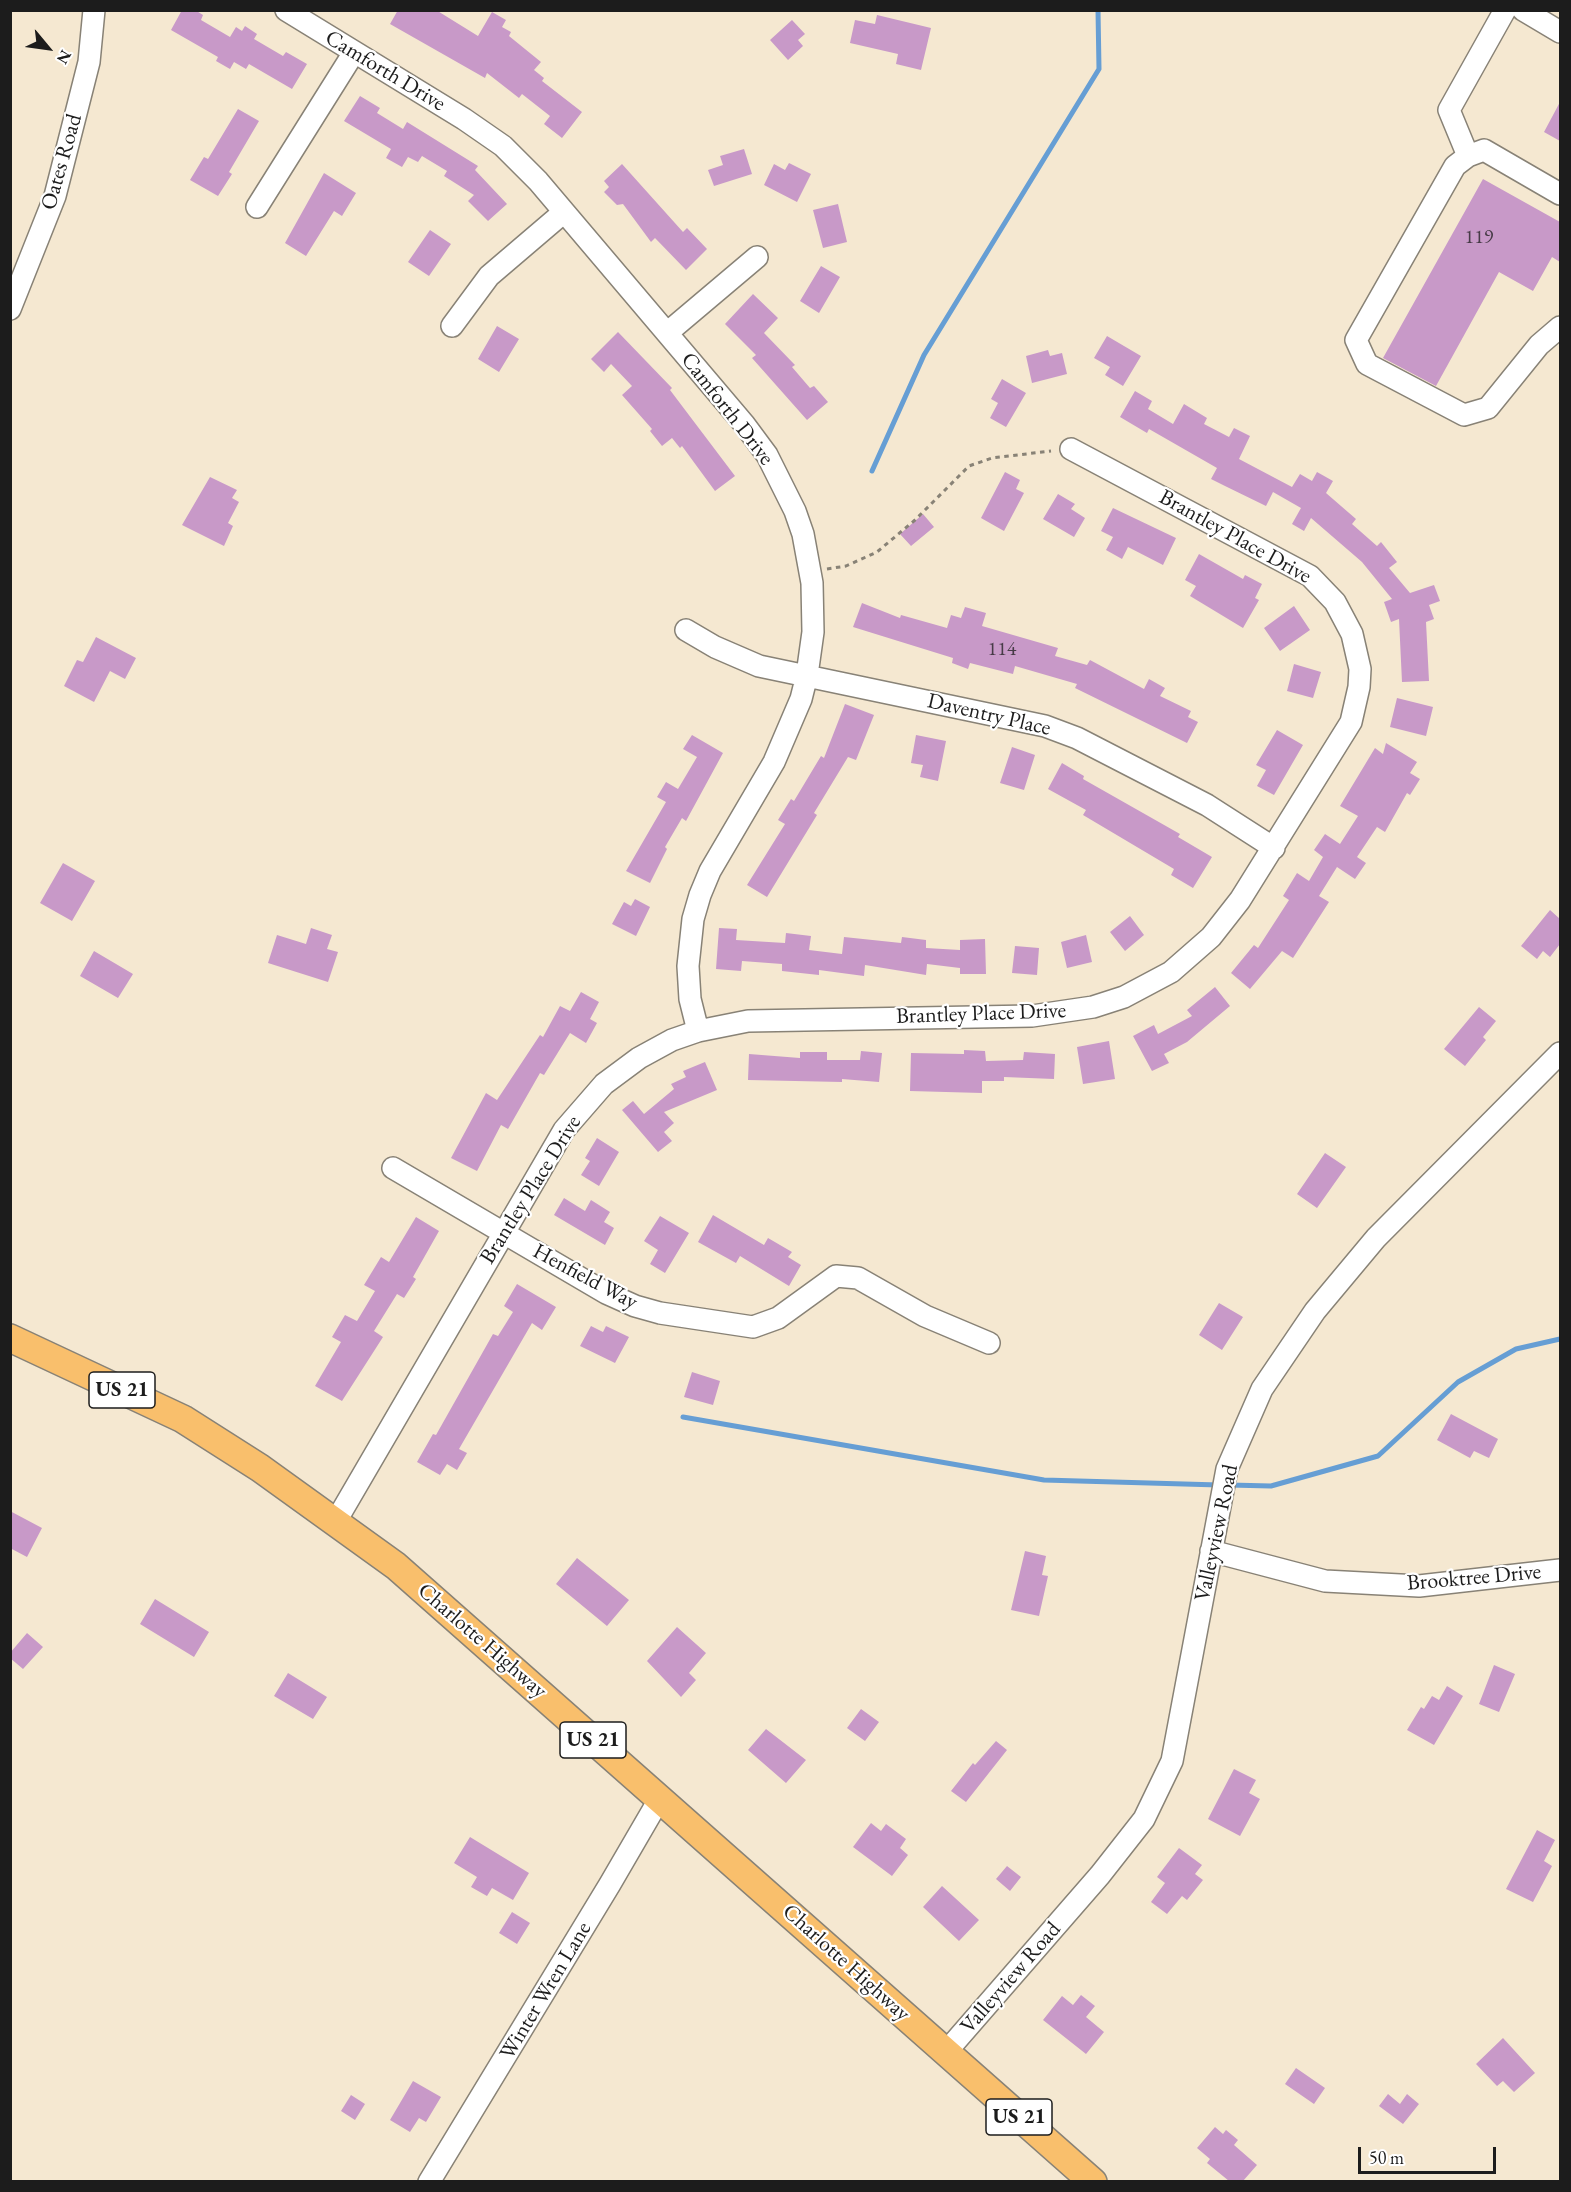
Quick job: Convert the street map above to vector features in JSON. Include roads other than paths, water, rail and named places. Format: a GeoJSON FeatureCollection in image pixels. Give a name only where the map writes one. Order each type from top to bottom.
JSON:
{"type":"FeatureCollection","features":[{"type":"Feature","properties":{"kind":"main road","name":"Charlotte Highway"},"geometry":{"type":"LineString","coordinates":[[10,1338],[183,1419],[336,1521],[405,1574],[1093,2181]]}},
{"type":"Feature","properties":{"kind":"street","name":"Oates Road"},"geometry":{"type":"LineString","coordinates":[[10,309],[55,196],[90,62],[94,10]]}},
{"type":"Feature","properties":{"kind":"street","name":"Camforth Drive"},"geometry":{"type":"LineString","coordinates":[[286,10],[353,54],[464,118],[503,146],[564,212],[767,455],[795,512],[810,571],[813,632],[807,675],[801,699],[774,762],[710,871],[700,895],[693,919],[688,966],[690,999],[698,1031]]}},
{"type":"Feature","properties":{"kind":"street"},"geometry":{"type":"LineString","coordinates":[[1468,156],[1449,110],[1505,10]]}},
{"type":"Feature","properties":{"kind":"street"},"geometry":{"type":"LineString","coordinates":[[1523,10],[1560,32]]}},
{"type":"Feature","properties":{"kind":"street"},"geometry":{"type":"LineString","coordinates":[[258,207],[353,54]]}},
{"type":"Feature","properties":{"kind":"street"},"geometry":{"type":"LineString","coordinates":[[1560,194],[1484,150],[1468,156],[1455,166],[1356,340],[1367,364],[1464,414],[1488,408],[1539,345],[1560,327]]}},
{"type":"Feature","properties":{"kind":"street"},"geometry":{"type":"LineString","coordinates":[[452,326],[489,276],[564,212]]}},
{"type":"Feature","properties":{"kind":"street"},"geometry":{"type":"LineString","coordinates":[[667,333],[757,257]]}},
{"type":"Feature","properties":{"kind":"street","name":"Brantley Place Drive"},"geometry":{"type":"LineString","coordinates":[[336,1521],[564,1130],[604,1084],[639,1058],[672,1040],[698,1031],[747,1021],[1032,1016],[1093,1007],[1124,997],[1171,972],[1211,937],[1240,900],[1346,734],[1354,714],[1360,669],[1355,643],[1345,617],[1324,588],[1295,566],[1071,449]]}},
{"type":"Feature","properties":{"kind":"street","name":"Daventry Place"},"geometry":{"type":"LineString","coordinates":[[686,630],[715,647],[759,666],[1045,726],[1077,738],[1207,805],[1274,848]]}},
{"type":"Feature","properties":{"kind":"street","name":"Valleyview Road"},"geometry":{"type":"LineString","coordinates":[[946,2052],[1100,1875],[1144,1819],[1172,1761],[1227,1468],[1262,1389],[1315,1311],[1376,1238],[1560,1053]]}},
{"type":"Feature","properties":{"kind":"street","name":"Henfield Way"},"geometry":{"type":"LineString","coordinates":[[393,1167],[606,1293],[635,1306],[753,1327],[778,1318],[836,1276],[858,1278],[925,1316],[989,1343]]}},
{"type":"Feature","properties":{"kind":"street","name":"Brooktree Drive"},"geometry":{"type":"LineString","coordinates":[[1211,1551],[1325,1581],[1419,1586],[1560,1570]]}},
{"type":"Feature","properties":{"kind":"street","name":"Winter Wren Lane"},"geometry":{"type":"LineString","coordinates":[[429,2181],[660,1798]]}},
{"type":"Feature","properties":{"kind":"waterway"},"geometry":{"type":"LineString","coordinates":[[872,471],[924,355],[1099,69],[1098,10]]}},
{"type":"Feature","properties":{"kind":"waterway"},"geometry":{"type":"LineString","coordinates":[[1229,1485],[1271,1486],[1378,1456],[1458,1382],[1516,1349],[1560,1339]]}},
{"type":"Feature","properties":{"kind":"waterway"},"geometry":{"type":"LineString","coordinates":[[683,1417],[1044,1480],[1219,1485]]}}]}
